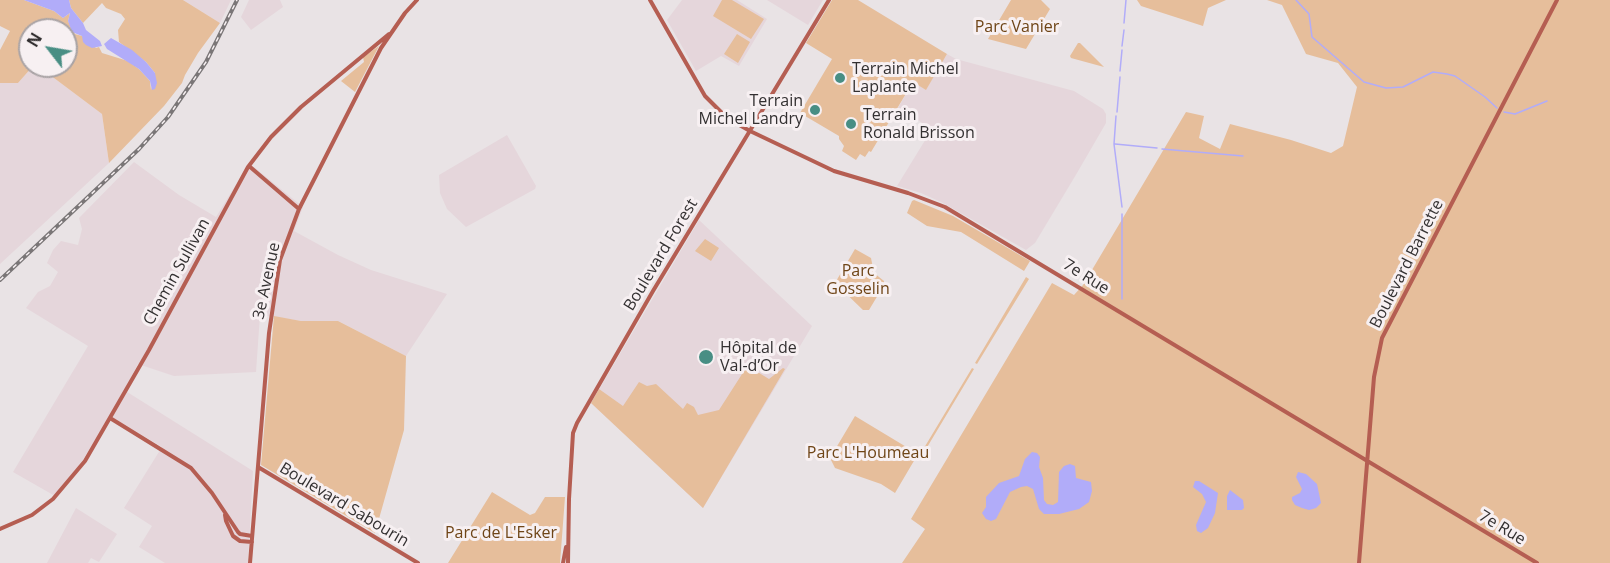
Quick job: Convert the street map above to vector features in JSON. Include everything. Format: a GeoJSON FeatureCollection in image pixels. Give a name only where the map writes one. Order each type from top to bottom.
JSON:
{"type":"FeatureCollection","features":[{"type":"Feature","properties":{"kind":"street","name":"3e Avenue"},"geometry":{"type":"LineString","coordinates":[[250,563],[269,333],[280,260],[300,209],[389,34],[417,0]]}},
{"type":"Feature","properties":{"kind":"street","name":"7e Rue"},"geometry":{"type":"LineString","coordinates":[[650,0],[705,96],[727,118],[750,132],[834,171],[908,193],[945,207],[1537,563]]}},
{"type":"Feature","properties":{"kind":"street","name":"Boulevard Forest"},"geometry":{"type":"LineString","coordinates":[[564,563],[573,433],[576,423],[829,0]]}},
{"type":"Feature","properties":{"kind":"street","name":"Boulevard Barrette"},"geometry":{"type":"LineString","coordinates":[[1359,563],[1374,376],[1382,338],[1557,0]]}},
{"type":"Feature","properties":{"kind":"street","name":"Chemin Sullivan"},"geometry":{"type":"LineString","coordinates":[[0,529],[32,515],[60,492],[85,461],[249,166],[271,137],[301,107],[389,34]]}},
{"type":"Feature","properties":{"kind":"street"},"geometry":{"type":"LineString","coordinates":[[249,166],[300,209]]}},
{"type":"Feature","properties":{"kind":"street"},"geometry":{"type":"LineString","coordinates":[[110,418],[190,468],[203,482],[240,534],[252,536]]}},
{"type":"Feature","properties":{"kind":"street","name":"Boulevard Sabourin"},"geometry":{"type":"LineString","coordinates":[[258,467],[418,563]]}},
{"type":"Feature","properties":{"kind":"street"},"geometry":{"type":"LineString","coordinates":[[225,514],[233,536],[240,541],[252,542]]}},
{"type":"Feature","properties":{"kind":"street","name":"Boulevard Forest"},"geometry":{"type":"LineString","coordinates":[[567,540],[568,563]]}},
{"type":"Feature","properties":{"kind":"shaded area"},"geometry":{"type":"Polygon","coordinates":[[[24,0],[69,0],[71,8],[83,23],[86,30],[100,41],[102,46],[92,48],[86,45],[82,36],[78,34],[78,18],[69,18],[70,13],[63,18],[54,11],[24,0]]]}},
{"type":"Feature","properties":{"kind":"shaded area"},"geometry":{"type":"Polygon","coordinates":[[[183,0],[231,0],[220,23],[183,0]]]}},
{"type":"Feature","properties":{"kind":"shaded area"},"geometry":{"type":"Polygon","coordinates":[[[249,0],[280,0],[283,7],[251,30],[241,17],[249,0]]]}},
{"type":"Feature","properties":{"kind":"shaded area"},"geometry":{"type":"Polygon","coordinates":[[[682,0],[737,0],[767,19],[739,66],[721,56],[696,71],[667,20],[682,0]]]}},
{"type":"Feature","properties":{"kind":"shaded area"},"geometry":{"type":"Polygon","coordinates":[[[767,0],[823,0],[808,25],[767,0]]]}},
{"type":"Feature","properties":{"kind":"shaded area"},"geometry":{"type":"Polygon","coordinates":[[[111,38],[132,50],[146,62],[155,73],[157,83],[155,89],[152,90],[150,81],[139,69],[107,49],[104,44],[111,38]]]}},
{"type":"Feature","properties":{"kind":"shaded area"},"geometry":{"type":"Polygon","coordinates":[[[947,54],[956,59],[1074,91],[1103,109],[1106,114],[1106,123],[1077,173],[1035,243],[1026,250],[941,202],[897,186],[932,129],[898,108],[913,82],[926,89],[947,54]]]}},
{"type":"Feature","properties":{"kind":"shaded area"},"geometry":{"type":"Polygon","coordinates":[[[22,78],[54,78],[102,114],[109,163],[0,264],[0,83],[18,83],[22,78]]]}},
{"type":"Feature","properties":{"kind":"shaded area"},"geometry":{"type":"Polygon","coordinates":[[[507,135],[536,186],[535,189],[466,227],[447,209],[440,193],[439,175],[507,135]]]}},
{"type":"Feature","properties":{"kind":"shaded area"},"geometry":{"type":"Polygon","coordinates":[[[134,162],[179,195],[216,217],[249,163],[303,207],[294,231],[371,270],[447,294],[406,356],[338,321],[301,321],[260,315],[256,372],[174,376],[138,364],[124,390],[253,471],[248,563],[165,563],[139,547],[152,526],[124,508],[162,447],[110,416],[71,479],[55,496],[13,472],[88,346],[26,308],[38,292],[50,286],[58,272],[47,263],[53,250],[61,241],[78,245],[82,229],[79,218],[134,162]]]}},
{"type":"Feature","properties":{"kind":"shaded area","name":"Hôpital de Val-d’Or"},"geometry":{"type":"Polygon","coordinates":[[[699,220],[812,326],[703,508],[591,403],[699,220]]]}},
{"type":"Feature","properties":{"kind":"shaded area"},"geometry":{"type":"Polygon","coordinates":[[[1032,452],[1037,453],[1040,457],[1039,467],[1043,478],[1044,500],[1047,504],[1053,505],[1058,502],[1059,472],[1064,466],[1070,464],[1075,466],[1076,478],[1091,482],[1092,491],[1089,502],[1079,509],[1059,514],[1044,514],[1039,509],[1033,489],[1027,486],[1010,492],[996,519],[991,521],[986,519],[982,513],[986,507],[986,497],[999,483],[1019,476],[1025,459],[1032,452]]]}},
{"type":"Feature","properties":{"kind":"shaded area"},"geometry":{"type":"Polygon","coordinates":[[[1298,472],[1306,474],[1317,484],[1321,503],[1316,508],[1309,510],[1302,508],[1295,505],[1292,500],[1292,497],[1300,493],[1302,489],[1296,477],[1298,472]]]}},
{"type":"Feature","properties":{"kind":"shaded area"},"geometry":{"type":"Polygon","coordinates":[[[1195,481],[1199,481],[1218,493],[1215,513],[1208,528],[1201,533],[1197,531],[1196,525],[1206,502],[1202,494],[1193,487],[1195,481]]]}},
{"type":"Feature","properties":{"kind":"shaded area"},"geometry":{"type":"Polygon","coordinates":[[[1230,490],[1243,500],[1242,510],[1227,510],[1227,496],[1230,490]]]}},
{"type":"Feature","properties":{"kind":"shaded area"},"geometry":{"type":"Polygon","coordinates":[[[76,508],[117,534],[99,562],[91,558],[88,563],[47,563],[76,508]]]}},
{"type":"Feature","properties":{"kind":"green space"},"geometry":{"type":"Polygon","coordinates":[[[0,0],[24,0],[54,11],[63,18],[18,18],[18,78],[22,78],[18,83],[0,83],[0,50],[10,31],[0,26],[0,0]]]}},
{"type":"Feature","properties":{"kind":"green space"},"geometry":{"type":"Polygon","coordinates":[[[69,0],[183,0],[220,23],[198,53],[182,83],[164,106],[109,163],[102,114],[54,78],[78,78],[78,35],[96,48],[99,47],[102,53],[128,61],[139,69],[150,81],[151,90],[155,73],[146,62],[119,42],[118,30],[125,19],[121,14],[106,8],[102,3],[83,23],[71,8],[69,0]]]}},
{"type":"Feature","properties":{"kind":"green space"},"geometry":{"type":"Polygon","coordinates":[[[722,0],[732,0],[764,19],[751,39],[713,16],[722,0]]]}},
{"type":"Feature","properties":{"kind":"green space"},"geometry":{"type":"Polygon","coordinates":[[[832,0],[858,0],[947,54],[926,90],[913,82],[871,152],[869,151],[865,157],[860,154],[856,160],[842,151],[844,146],[839,136],[800,113],[832,59],[806,43],[832,0]]]}},
{"type":"Feature","properties":{"kind":"green space","name":"Parc Vanier"},"geometry":{"type":"Polygon","coordinates":[[[1011,0],[1041,0],[1050,9],[1026,49],[988,39],[1011,0]]]}},
{"type":"Feature","properties":{"kind":"green space"},"geometry":{"type":"Polygon","coordinates":[[[1137,0],[1226,0],[1208,8],[1203,26],[1141,6],[1137,0]]]}},
{"type":"Feature","properties":{"kind":"green space"},"geometry":{"type":"Polygon","coordinates":[[[1267,0],[1610,0],[1610,563],[902,563],[925,529],[911,519],[1052,283],[1074,295],[1083,285],[1186,112],[1204,116],[1199,138],[1220,149],[1230,124],[1331,153],[1343,146],[1357,87],[1338,63],[1306,54],[1282,5],[1267,0]]]}},
{"type":"Feature","properties":{"kind":"green space"},"geometry":{"type":"Polygon","coordinates":[[[737,34],[750,42],[738,63],[724,54],[737,34]]]}},
{"type":"Feature","properties":{"kind":"green space"},"geometry":{"type":"Polygon","coordinates":[[[1080,43],[1104,67],[1071,58],[1080,43]]]}},
{"type":"Feature","properties":{"kind":"green space"},"geometry":{"type":"Polygon","coordinates":[[[379,46],[355,92],[341,81],[364,62],[363,57],[379,46]]]}},
{"type":"Feature","properties":{"kind":"green space"},"geometry":{"type":"Polygon","coordinates":[[[914,200],[953,216],[1030,261],[1024,271],[961,232],[927,226],[907,213],[914,200]]]}},
{"type":"Feature","properties":{"kind":"green space"},"geometry":{"type":"Polygon","coordinates":[[[705,239],[719,248],[711,261],[695,251],[705,239]]]}},
{"type":"Feature","properties":{"kind":"green space","name":"Parc Gosselin"},"geometry":{"type":"Polygon","coordinates":[[[855,249],[871,258],[874,273],[884,281],[884,285],[869,310],[863,310],[835,283],[855,249]]]}},
{"type":"Feature","properties":{"kind":"green space"},"geometry":{"type":"Polygon","coordinates":[[[1026,277],[1029,279],[977,364],[975,363],[1026,277]]]}},
{"type":"Feature","properties":{"kind":"green space"},"geometry":{"type":"Polygon","coordinates":[[[274,316],[301,321],[338,321],[406,356],[404,430],[375,533],[261,465],[274,316]]]}},
{"type":"Feature","properties":{"kind":"green space"},"geometry":{"type":"Polygon","coordinates":[[[751,368],[769,379],[783,368],[785,369],[703,508],[591,403],[599,389],[623,406],[639,382],[647,386],[656,384],[683,409],[687,403],[694,407],[698,415],[719,410],[744,371],[751,368]]]}},
{"type":"Feature","properties":{"kind":"green space"},"geometry":{"type":"Polygon","coordinates":[[[972,368],[974,369],[923,454],[921,453],[972,368]]]}},
{"type":"Feature","properties":{"kind":"green space","name":"Parc L'Houmeau"},"geometry":{"type":"Polygon","coordinates":[[[855,416],[918,454],[895,493],[881,484],[835,468],[831,460],[833,453],[855,416]]]}},
{"type":"Feature","properties":{"kind":"green space","name":"Parc de L'Esker"},"geometry":{"type":"Polygon","coordinates":[[[492,492],[530,515],[535,513],[545,497],[565,497],[560,563],[448,563],[492,492]]]}},
{"type":"Feature","properties":{"kind":"waterway"},"geometry":{"type":"LineString","coordinates":[[1124,23],[1126,0]]}},
{"type":"Feature","properties":{"kind":"waterway"},"geometry":{"type":"LineString","coordinates":[[1296,0],[1309,14],[1312,37],[1364,82],[1386,88],[1403,87],[1433,72],[1447,74],[1455,76],[1497,108]]}},
{"type":"Feature","properties":{"kind":"waterway"},"geometry":{"type":"LineString","coordinates":[[1122,46],[1124,30]]}},
{"type":"Feature","properties":{"kind":"waterway"},"geometry":{"type":"LineString","coordinates":[[1120,71],[1122,50]]}},
{"type":"Feature","properties":{"kind":"waterway"},"geometry":{"type":"LineString","coordinates":[[1117,112],[1120,77]]}},
{"type":"Feature","properties":{"kind":"waterway"},"geometry":{"type":"LineString","coordinates":[[1504,112],[1515,114],[1547,101]]}},
{"type":"Feature","properties":{"kind":"waterway"},"geometry":{"type":"LineString","coordinates":[[1116,116],[1114,144],[1122,207]]}},
{"type":"Feature","properties":{"kind":"waterway"},"geometry":{"type":"LineString","coordinates":[[1115,144],[1157,148]]}},
{"type":"Feature","properties":{"kind":"waterway"},"geometry":{"type":"LineString","coordinates":[[1162,149],[1243,156]]}},
{"type":"Feature","properties":{"kind":"waterway"},"geometry":{"type":"LineString","coordinates":[[1122,214],[1122,299]]}},
{"type":"Feature","properties":{"kind":"railway"},"geometry":{"type":"LineString","coordinates":[[0,280],[139,149],[168,117],[206,62],[237,0]]}},
{"type":"Feature","properties":{"kind":"place","name":"Terrain Michel Laplante"},"geometry":{"type":"Point","coordinates":[840,78]}},
{"type":"Feature","properties":{"kind":"place","name":"Terrain Michel Landry"},"geometry":{"type":"Point","coordinates":[815,110]}},
{"type":"Feature","properties":{"kind":"place","name":"Terrain Ronald Brisson"},"geometry":{"type":"Point","coordinates":[851,124]}},
{"type":"Feature","properties":{"kind":"place","name":"Hôpital de Val-d’Or"},"geometry":{"type":"Point","coordinates":[706,357]}}]}
